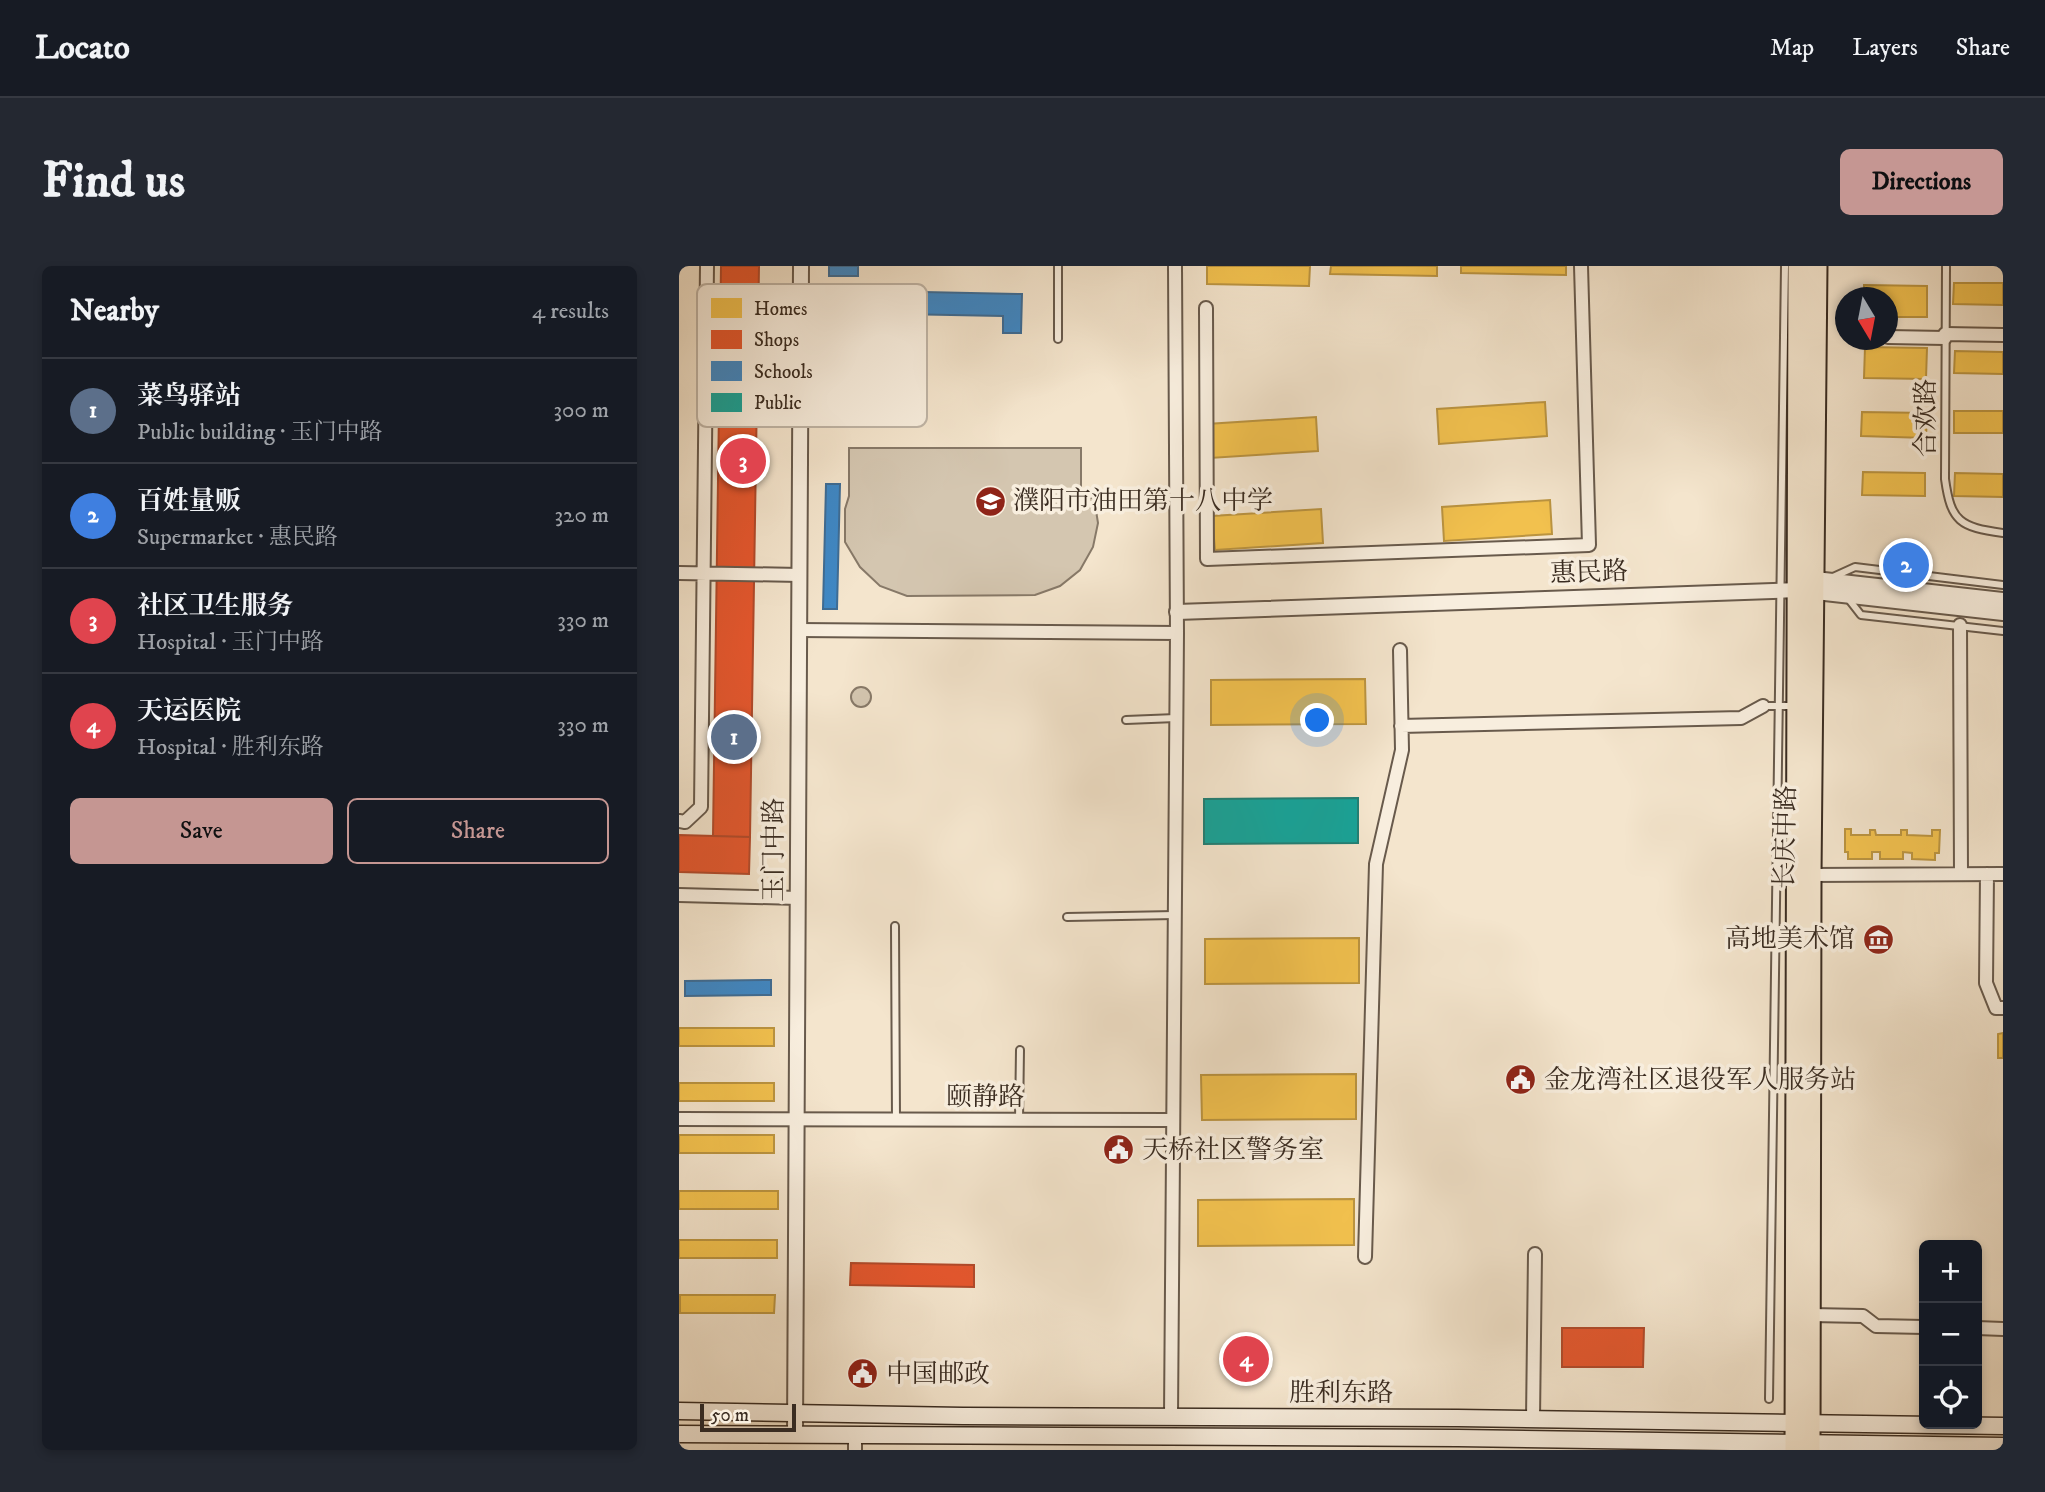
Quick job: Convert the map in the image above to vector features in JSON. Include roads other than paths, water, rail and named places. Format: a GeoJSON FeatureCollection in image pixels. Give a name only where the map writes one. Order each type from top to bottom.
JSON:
{"type":"FeatureCollection","features":[{"type":"Feature","properties":{"kind":"main road","name":"长庆中路"},"geometry":{"type":"LineString","coordinates":[[1798,266],[1805,585]]}},
{"type":"Feature","properties":{"kind":"main road","name":"长庆中路"},"geometry":{"type":"LineString","coordinates":[[1803,1439],[1796,706],[1805,585],[1817,266]]}},
{"type":"Feature","properties":{"kind":"main road","name":"长庆中路"},"geometry":{"type":"LineString","coordinates":[[1796,706],[1811,874],[1811,1315],[1803,1439]]}},
{"type":"Feature","properties":{"kind":"main road","name":"胜利东路"},"geometry":{"type":"LineString","coordinates":[[679,1411],[1533,1419],[1803,1439],[2003,1426]]}},
{"type":"Feature","properties":{"kind":"main road","name":"胜利东路"},"geometry":{"type":"LineString","coordinates":[[679,1434],[795,1434],[855,1442],[1137,1444],[1458,1438],[1803,1439],[2003,1446]]}},
{"type":"Feature","properties":{"kind":"street"},"geometry":{"type":"LineString","coordinates":[[708,266],[708,284]]}},
{"type":"Feature","properties":{"kind":"street","name":"玉门中路"},"geometry":{"type":"LineString","coordinates":[[801,266],[801,284]]}},
{"type":"Feature","properties":{"kind":"street"},"geometry":{"type":"LineString","coordinates":[[1171,1416],[1177,633],[1175,266]]}},
{"type":"Feature","properties":{"kind":"street"},"geometry":{"type":"LineString","coordinates":[[1206,308],[1207,559],[1589,545],[1581,266]]}},
{"type":"Feature","properties":{"kind":"street"},"geometry":{"type":"LineString","coordinates":[[1898,337],[2003,335]]}},
{"type":"Feature","properties":{"kind":"street"},"geometry":{"type":"LineString","coordinates":[[679,821],[685,822],[701,807],[705,427]]}},
{"type":"Feature","properties":{"kind":"street","name":"玉门中路"},"geometry":{"type":"LineString","coordinates":[[795,1434],[801,427]]}},
{"type":"Feature","properties":{"kind":"street"},"geometry":{"type":"LineString","coordinates":[[679,573],[800,575]]}},
{"type":"Feature","properties":{"kind":"street","name":"惠民路"},"geometry":{"type":"LineString","coordinates":[[1805,585],[1846,595],[2003,613]]}},
{"type":"Feature","properties":{"kind":"street","name":"惠民路"},"geometry":{"type":"LineString","coordinates":[[1177,612],[1805,585],[2003,600]]}},
{"type":"Feature","properties":{"kind":"street"},"geometry":{"type":"LineString","coordinates":[[1960,625],[1961,873]]}},
{"type":"Feature","properties":{"kind":"street"},"geometry":{"type":"LineString","coordinates":[[799,629],[1177,633]]}},
{"type":"Feature","properties":{"kind":"street"},"geometry":{"type":"LineString","coordinates":[[1365,1256],[1376,864],[1402,750],[1400,650]]}},
{"type":"Feature","properties":{"kind":"street"},"geometry":{"type":"LineString","coordinates":[[1402,726],[1741,718],[1763,706]]}},
{"type":"Feature","properties":{"kind":"street"},"geometry":{"type":"LineString","coordinates":[[1811,874],[2003,874]]}},
{"type":"Feature","properties":{"kind":"street"},"geometry":{"type":"LineString","coordinates":[[1987,874],[1986,983],[1996,1008],[2003,1008]]}},
{"type":"Feature","properties":{"kind":"street"},"geometry":{"type":"LineString","coordinates":[[679,895],[798,898]]}},
{"type":"Feature","properties":{"kind":"street","name":"颐静路"},"geometry":{"type":"LineString","coordinates":[[679,1119],[1173,1120]]}},
{"type":"Feature","properties":{"kind":"street"},"geometry":{"type":"LineString","coordinates":[[1533,1419],[1535,1254]]}},
{"type":"Feature","properties":{"kind":"street"},"geometry":{"type":"LineString","coordinates":[[1811,1315],[1863,1316],[1876,1326],[1919,1327]]}},
{"type":"Feature","properties":{"kind":"street"},"geometry":{"type":"LineString","coordinates":[[1982,1328],[2003,1329]]}},
{"type":"Feature","properties":{"kind":"lane"},"geometry":{"type":"LineString","coordinates":[[1058,266],[1058,339]]}},
{"type":"Feature","properties":{"kind":"lane"},"geometry":{"type":"LineString","coordinates":[[1785,266],[1805,585],[1855,567],[2003,585]]}},
{"type":"Feature","properties":{"kind":"lane","name":"合欢路"},"geometry":{"type":"LineString","coordinates":[[1946,266],[1945,479],[1949,505],[1959,520],[1977,529],[2003,533]]}},
{"type":"Feature","properties":{"kind":"lane"},"geometry":{"type":"LineString","coordinates":[[1846,595],[1861,615],[2003,631]]}},
{"type":"Feature","properties":{"kind":"lane"},"geometry":{"type":"LineString","coordinates":[[1763,706],[1796,706],[1769,1399]]}},
{"type":"Feature","properties":{"kind":"lane"},"geometry":{"type":"LineString","coordinates":[[1126,720],[1176,718]]}},
{"type":"Feature","properties":{"kind":"lane"},"geometry":{"type":"LineString","coordinates":[[1067,917],[1175,915]]}},
{"type":"Feature","properties":{"kind":"lane"},"geometry":{"type":"LineString","coordinates":[[895,926],[896,1120]]}},
{"type":"Feature","properties":{"kind":"lane"},"geometry":{"type":"LineString","coordinates":[[1019,1120],[1020,1050]]}},
{"type":"Feature","properties":{"kind":"place","name":"社区卫生服务"},"geometry":{"type":"Point","coordinates":[743,461]}},
{"type":"Feature","properties":{"kind":"place","name":"濮阳市油田第十八中学"},"geometry":{"type":"Point","coordinates":[990,501]}},
{"type":"Feature","properties":{"kind":"place","name":"百姓量贩"},"geometry":{"type":"Point","coordinates":[1906,565]}},
{"type":"Feature","properties":{"kind":"place","name":"菜鸟驿站"},"geometry":{"type":"Point","coordinates":[734,737]}},
{"type":"Feature","properties":{"kind":"place","name":"高地美术馆"},"geometry":{"type":"Point","coordinates":[1878,939]}},
{"type":"Feature","properties":{"kind":"place","name":"金龙湾社区退役军人服务站"},"geometry":{"type":"Point","coordinates":[1521,1080]}},
{"type":"Feature","properties":{"kind":"place","name":"天桥社区警务室"},"geometry":{"type":"Point","coordinates":[1119,1150]}},
{"type":"Feature","properties":{"kind":"place","name":"天运医院"},"geometry":{"type":"Point","coordinates":[1246,1359]}},
{"type":"Feature","properties":{"kind":"place","name":"中国邮政"},"geometry":{"type":"Point","coordinates":[863,1374]}}]}
